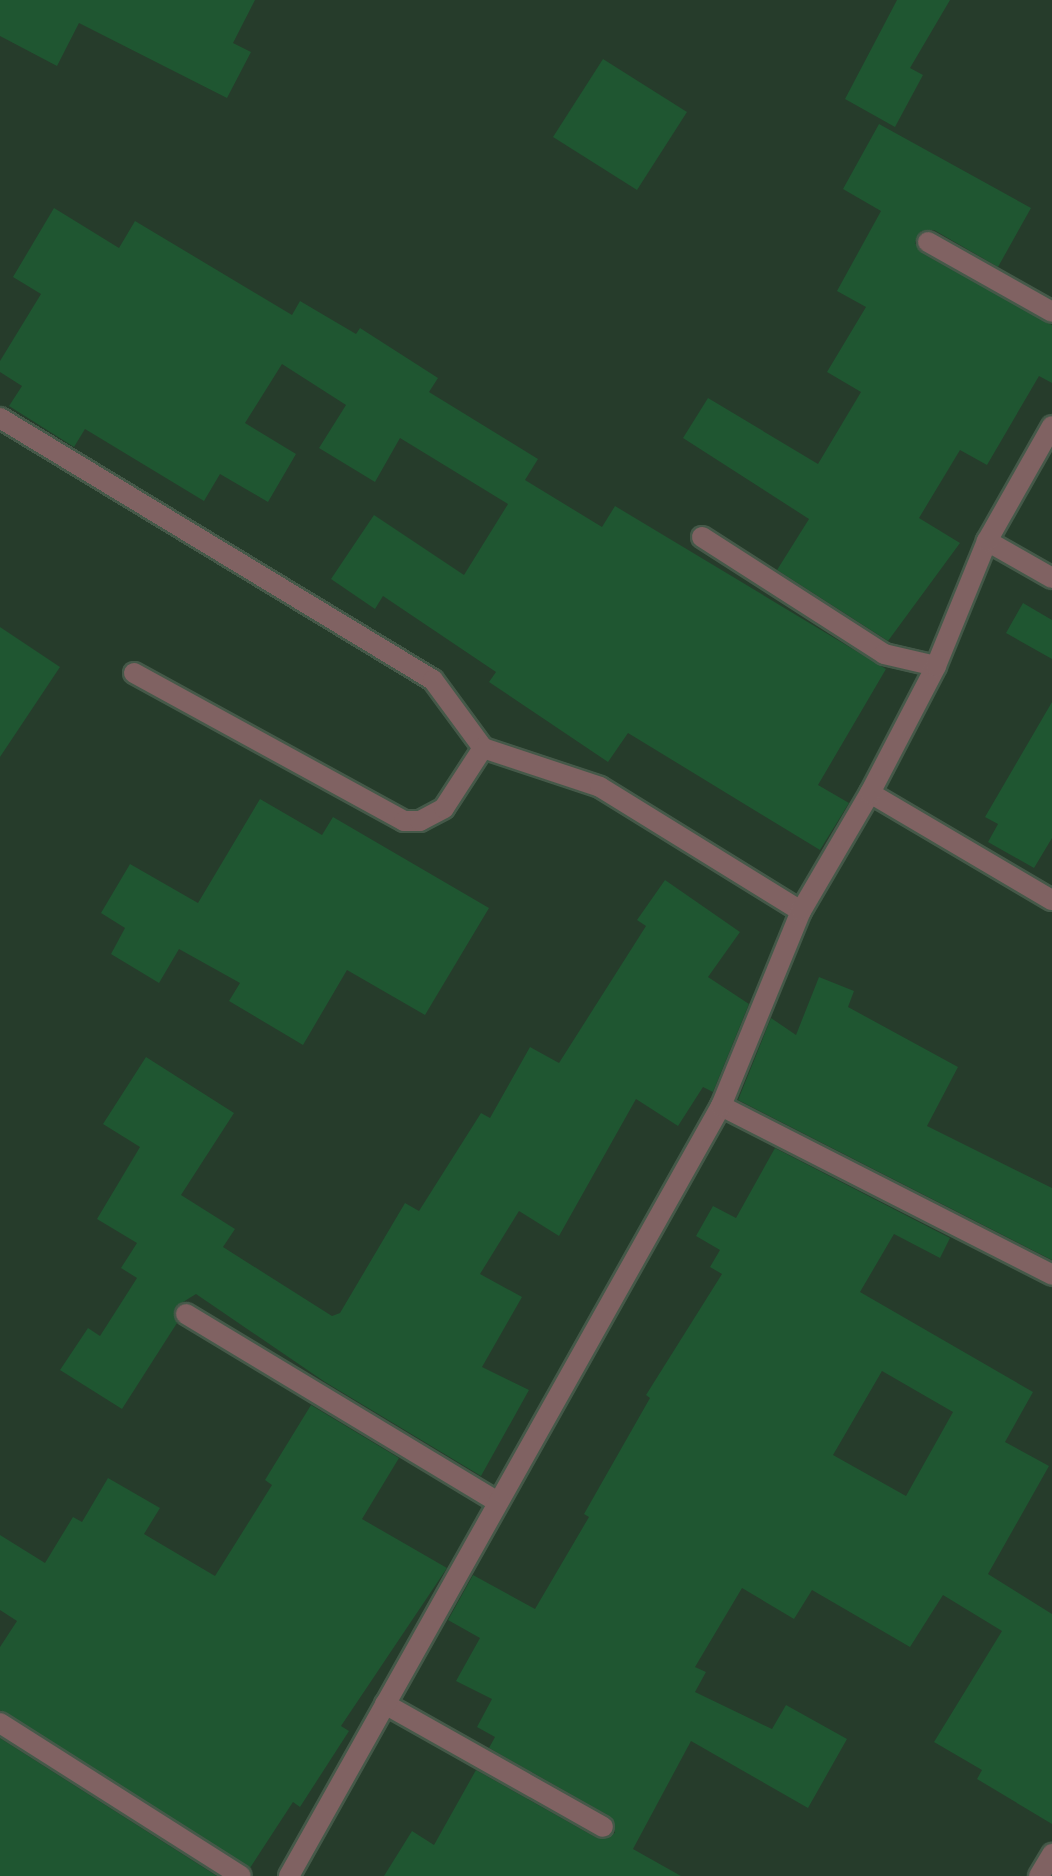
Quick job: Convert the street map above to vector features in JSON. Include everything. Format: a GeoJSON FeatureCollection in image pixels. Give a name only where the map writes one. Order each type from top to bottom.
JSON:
{"type":"FeatureCollection","features":[{"type":"Feature","properties":{"kind":"street"},"geometry":{"type":"LineString","coordinates":[[928,242],[1052,312]]}},
{"type":"Feature","properties":{"kind":"street"},"geometry":{"type":"LineString","coordinates":[[0,418],[433,680],[483,748],[600,787],[801,911]]}},
{"type":"Feature","properties":{"kind":"street"},"geometry":{"type":"LineString","coordinates":[[289,1876],[721,1106],[801,911],[870,793],[936,666],[987,541],[1052,426]]}},
{"type":"Feature","properties":{"kind":"street"},"geometry":{"type":"LineString","coordinates":[[702,537],[884,654],[936,666]]}},
{"type":"Feature","properties":{"kind":"street"},"geometry":{"type":"LineString","coordinates":[[987,541],[1052,578]]}},
{"type":"Feature","properties":{"kind":"street"},"geometry":{"type":"LineString","coordinates":[[134,673],[404,821],[420,821],[444,808],[483,748]]}},
{"type":"Feature","properties":{"kind":"street"},"geometry":{"type":"LineString","coordinates":[[870,793],[1052,900]]}},
{"type":"Feature","properties":{"kind":"street"},"geometry":{"type":"LineString","coordinates":[[721,1106],[1052,1275]]}},
{"type":"Feature","properties":{"kind":"street"},"geometry":{"type":"LineString","coordinates":[[186,1314],[498,1502]]}},
{"type":"Feature","properties":{"kind":"street"},"geometry":{"type":"LineString","coordinates":[[385,1704],[603,1827]]}},
{"type":"Feature","properties":{"kind":"street"},"geometry":{"type":"LineString","coordinates":[[0,1723],[241,1876]]}},
{"type":"Feature","properties":{"kind":"street"},"geometry":{"type":"LineString","coordinates":[[1039,1876],[1052,1854]]}},
{"type":"Feature","properties":{"kind":"building"},"geometry":{"type":"Polygon","coordinates":[[[0,0],[255,0],[233,43],[251,52],[227,98],[79,23],[57,66],[0,36],[0,0]]]}},
{"type":"Feature","properties":{"kind":"building"},"geometry":{"type":"Polygon","coordinates":[[[897,0],[950,0],[910,68],[923,75],[895,127],[845,99],[897,0]]]}},
{"type":"Feature","properties":{"kind":"building"},"geometry":{"type":"Polygon","coordinates":[[[603,59],[687,112],[637,190],[553,137],[603,59]]]}},
{"type":"Feature","properties":{"kind":"building"},"geometry":{"type":"Polygon","coordinates":[[[879,124],[1031,208],[998,267],[934,230],[921,231],[915,243],[922,253],[1052,325],[1052,383],[1039,376],[987,465],[960,450],[919,518],[960,543],[888,641],[777,570],[809,519],[683,438],[708,398],[818,464],[861,392],[827,372],[866,307],[837,291],[881,211],[843,189],[879,124]]]}},
{"type":"Feature","properties":{"kind":"building"},"geometry":{"type":"Polygon","coordinates":[[[54,208],[119,248],[135,221],[292,315],[300,301],[356,334],[360,328],[438,378],[429,392],[538,459],[525,480],[602,527],[615,506],[886,669],[818,785],[849,803],[820,850],[628,733],[608,762],[489,682],[496,672],[383,596],[375,609],[331,579],[374,515],[464,575],[508,504],[400,438],[375,482],[319,448],[346,405],[282,364],[245,423],[296,454],[268,502],[220,474],[204,501],[85,429],[74,447],[9,406],[22,386],[0,372],[0,361],[41,294],[13,277],[54,208]]]}},
{"type":"Feature","properties":{"kind":"building"},"geometry":{"type":"Polygon","coordinates":[[[1023,603],[1052,620],[1052,659],[1006,633],[1023,603]]]}},
{"type":"Feature","properties":{"kind":"building"},"geometry":{"type":"Polygon","coordinates":[[[0,627],[60,667],[0,757],[0,627]]]}},
{"type":"Feature","properties":{"kind":"building"},"geometry":{"type":"Polygon","coordinates":[[[1052,702],[1052,838],[1034,868],[988,842],[998,824],[985,817],[1052,702]]]}},
{"type":"Feature","properties":{"kind":"building"},"geometry":{"type":"Polygon","coordinates":[[[260,799],[322,835],[333,817],[489,908],[425,1015],[347,970],[303,1045],[229,1001],[240,983],[179,949],[159,983],[111,954],[125,928],[101,913],[130,864],[198,903],[260,799]]]}},
{"type":"Feature","properties":{"kind":"building"},"geometry":{"type":"Polygon","coordinates":[[[665,880],[740,932],[708,977],[749,1004],[713,1092],[703,1087],[678,1126],[636,1099],[559,1236],[519,1211],[480,1274],[522,1297],[482,1367],[529,1390],[481,1476],[325,1382],[196,1294],[175,1307],[177,1323],[122,1409],[60,1370],[88,1328],[100,1336],[137,1278],[121,1268],[137,1243],[97,1219],[140,1147],[103,1124],[146,1057],[234,1113],[181,1195],[235,1229],[223,1247],[332,1316],[340,1313],[405,1203],[419,1211],[481,1113],[490,1118],[530,1047],[559,1063],[646,926],[637,920],[665,880]]]}},
{"type":"Feature","properties":{"kind":"building"},"geometry":{"type":"Polygon","coordinates":[[[819,977],[854,991],[848,1007],[958,1067],[927,1126],[1052,1188],[1052,1260],[738,1100],[771,1018],[796,1035],[819,977]]]}},
{"type":"Feature","properties":{"kind":"building"},"geometry":{"type":"Polygon","coordinates":[[[775,1148],[950,1238],[940,1258],[894,1234],[860,1292],[1033,1392],[1005,1442],[1049,1466],[988,1574],[1052,1614],[1052,1824],[977,1779],[982,1770],[934,1742],[1002,1631],[943,1595],[910,1647],[812,1590],[794,1619],[742,1588],[695,1667],[706,1672],[695,1692],[772,1729],[786,1705],[847,1739],[808,1808],[691,1741],[633,1849],[681,1876],[384,1876],[412,1831],[434,1845],[476,1770],[597,1838],[615,1833],[609,1816],[489,1748],[495,1737],[477,1727],[492,1699],[456,1681],[480,1638],[448,1620],[473,1575],[535,1609],[589,1517],[584,1514],[650,1398],[646,1395],[722,1274],[710,1267],[720,1250],[696,1236],[713,1206],[736,1218],[775,1148]],[[882,1371],[833,1455],[906,1496],[953,1412],[882,1371]]]}},
{"type":"Feature","properties":{"kind":"building"},"geometry":{"type":"Polygon","coordinates":[[[311,1405],[399,1458],[362,1519],[447,1568],[341,1726],[349,1731],[300,1807],[293,1802],[250,1868],[0,1710],[0,1647],[17,1621],[0,1610],[0,1535],[45,1563],[73,1517],[82,1522],[108,1478],[160,1508],[144,1534],[215,1576],[272,1485],[265,1480],[311,1405]]]}},
{"type":"Feature","properties":{"kind":"building"},"geometry":{"type":"Polygon","coordinates":[[[0,1738],[217,1876],[0,1876],[0,1738]]]}}]}
